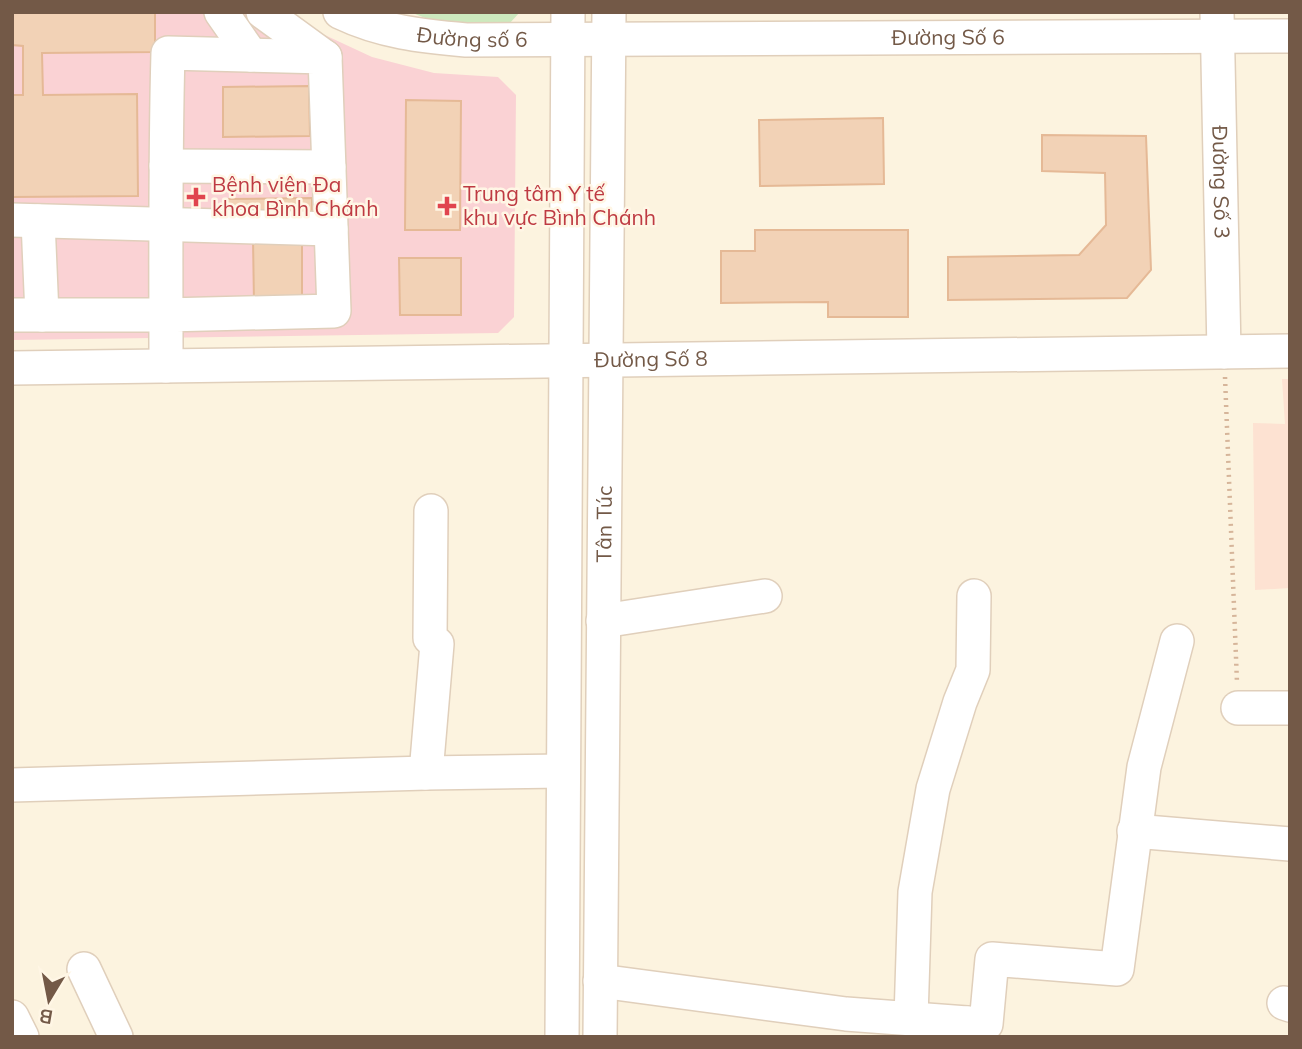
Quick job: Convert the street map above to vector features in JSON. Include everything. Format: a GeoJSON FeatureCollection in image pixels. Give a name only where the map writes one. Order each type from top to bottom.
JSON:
{"type":"FeatureCollection","features":[{"type":"Feature","properties":{"kind":"street"},"geometry":{"type":"LineString","coordinates":[[221,12],[251,55]]}},
{"type":"Feature","properties":{"kind":"street"},"geometry":{"type":"LineString","coordinates":[[263,12],[325,57]]}},
{"type":"Feature","properties":{"kind":"street","name":"Đường số 6"},"geometry":{"type":"LineString","coordinates":[[340,12],[367,25],[412,35],[466,40],[568,26],[609,27]]}},
{"type":"Feature","properties":{"kind":"street","name":"Đường Số 6"},"geometry":{"type":"LineString","coordinates":[[609,27],[1218,25],[1290,36]]}},
{"type":"Feature","properties":{"kind":"street","name":"Đường Số 3"},"geometry":{"type":"LineString","coordinates":[[1218,25],[1224,352]]}},
{"type":"Feature","properties":{"kind":"street","name":"Tân Túc"},"geometry":{"type":"LineString","coordinates":[[562,1037],[568,26]]}},
{"type":"Feature","properties":{"kind":"street","name":"Tân Túc"},"geometry":{"type":"LineString","coordinates":[[600,1037],[609,27]]}},
{"type":"Feature","properties":{"kind":"street"},"geometry":{"type":"LineString","coordinates":[[166,366],[167,53],[325,57]]}},
{"type":"Feature","properties":{"kind":"street"},"geometry":{"type":"LineString","coordinates":[[325,57],[334,311],[27,315],[25,220],[331,229]]}},
{"type":"Feature","properties":{"kind":"street"},"geometry":{"type":"LineString","coordinates":[[166,166],[329,167]]}},
{"type":"Feature","properties":{"kind":"street","name":"Đường Số 8"},"geometry":{"type":"LineString","coordinates":[[12,368],[1290,351]]}},
{"type":"Feature","properties":{"kind":"street"},"geometry":{"type":"LineString","coordinates":[[426,773],[437,644],[430,638],[431,511]]}},
{"type":"Feature","properties":{"kind":"street"},"geometry":{"type":"LineString","coordinates":[[603,621],[765,596]]}},
{"type":"Feature","properties":{"kind":"street"},"geometry":{"type":"LineString","coordinates":[[911,1018],[915,892],[933,789],[960,702],[973,670],[974,596]]}},
{"type":"Feature","properties":{"kind":"street"},"geometry":{"type":"LineString","coordinates":[[600,981],[846,1014],[911,1018],[967,1030],[986,1024],[992,959],[1117,969],[1144,767],[1177,641]]}},
{"type":"Feature","properties":{"kind":"street"},"geometry":{"type":"LineString","coordinates":[[1238,708],[1290,708]]}},
{"type":"Feature","properties":{"kind":"street"},"geometry":{"type":"LineString","coordinates":[[12,785],[563,771]]}},
{"type":"Feature","properties":{"kind":"street"},"geometry":{"type":"LineString","coordinates":[[1135,831],[1290,844]]}},
{"type":"Feature","properties":{"kind":"street"},"geometry":{"type":"LineString","coordinates":[[84,969],[116,1037]]}},
{"type":"Feature","properties":{"kind":"street"},"geometry":{"type":"LineString","coordinates":[[12,1017],[22,1037]]}},
{"type":"Feature","properties":{"kind":"path"},"geometry":{"type":"LineString","coordinates":[[1224,352],[1238,708]]}},
{"type":"Feature","properties":{"kind":"shaded area","name":"Bệnh viện Đa khoa Bình Chánh"},"geometry":{"type":"Polygon","coordinates":[[[12,12],[286,12],[314,30],[372,57],[434,73],[498,77],[516,95],[514,317],[498,333],[12,340],[12,12]]]}},
{"type":"Feature","properties":{"kind":"shaded area"},"geometry":{"type":"Polygon","coordinates":[[[1282,379],[1290,379],[1290,588],[1255,590],[1253,423],[1285,424],[1282,379]]]}},
{"type":"Feature","properties":{"kind":"green space"},"geometry":{"type":"Polygon","coordinates":[[[410,12],[520,12],[509,24],[433,21],[410,12]]]}},
{"type":"Feature","properties":{"kind":"building"},"geometry":{"type":"Polygon","coordinates":[[[12,12],[155,12],[155,52],[42,53],[43,95],[137,94],[138,196],[12,197],[12,95],[23,95],[23,46],[12,45],[12,12]]]}},
{"type":"Feature","properties":{"kind":"building"},"geometry":{"type":"Polygon","coordinates":[[[309,86],[310,136],[223,137],[223,87],[309,86]]]}},
{"type":"Feature","properties":{"kind":"building"},"geometry":{"type":"Polygon","coordinates":[[[406,100],[461,101],[460,230],[405,230],[406,100]]]}},
{"type":"Feature","properties":{"kind":"building"},"geometry":{"type":"Polygon","coordinates":[[[883,118],[884,184],[760,186],[759,120],[883,118]]]}},
{"type":"Feature","properties":{"kind":"building"},"geometry":{"type":"Polygon","coordinates":[[[1042,135],[1146,136],[1151,270],[1127,298],[948,300],[948,257],[1079,255],[1106,225],[1105,173],[1042,171],[1042,135]]]}},
{"type":"Feature","properties":{"kind":"building"},"geometry":{"type":"Polygon","coordinates":[[[312,198],[312,223],[226,223],[226,199],[312,198]]]}},
{"type":"Feature","properties":{"kind":"building"},"geometry":{"type":"Polygon","coordinates":[[[755,230],[908,230],[908,317],[828,317],[828,302],[721,303],[721,251],[755,251],[755,230]]]}},
{"type":"Feature","properties":{"kind":"building"},"geometry":{"type":"Polygon","coordinates":[[[302,238],[302,303],[254,303],[253,239],[302,238]]]}},
{"type":"Feature","properties":{"kind":"building"},"geometry":{"type":"Polygon","coordinates":[[[399,258],[461,258],[461,315],[400,315],[399,258]]]}},
{"type":"Feature","properties":{"kind":"place","name":"Bệnh viện Đa khoa Bình Chánh"},"geometry":{"type":"Point","coordinates":[196,197]}},
{"type":"Feature","properties":{"kind":"place","name":"Trung tâm Y tế khu vực Bình Chánh"},"geometry":{"type":"Point","coordinates":[447,206]}}]}
